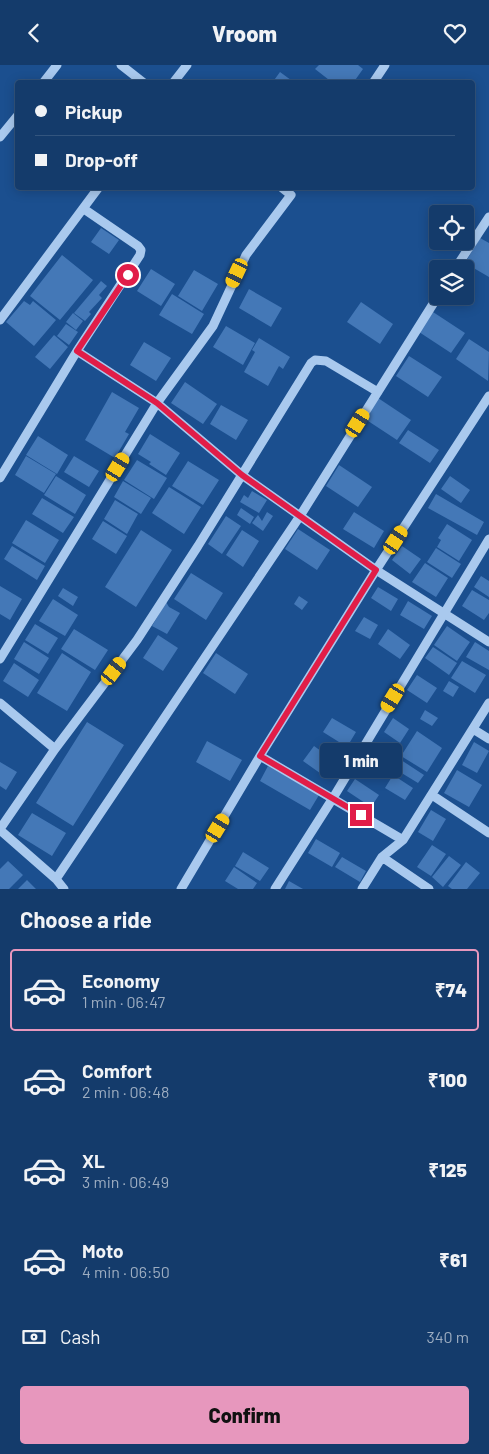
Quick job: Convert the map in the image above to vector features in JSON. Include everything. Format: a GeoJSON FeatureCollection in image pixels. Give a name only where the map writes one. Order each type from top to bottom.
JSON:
{"type":"FeatureCollection","features":[{"type":"Feature","properties":{"kind":"street"},"geometry":{"type":"LineString","coordinates":[[45,80],[57,65]]}},
{"type":"Feature","properties":{"kind":"street"},"geometry":{"type":"LineString","coordinates":[[121,65],[140,80]]}},
{"type":"Feature","properties":{"kind":"street"},"geometry":{"type":"LineString","coordinates":[[175,80],[187,65]]}},
{"type":"Feature","properties":{"kind":"street"},"geometry":{"type":"LineString","coordinates":[[375,80],[386,65]]}},
{"type":"Feature","properties":{"kind":"street"},"geometry":{"type":"LineString","coordinates":[[0,137],[15,119]]}},
{"type":"Feature","properties":{"kind":"street"},"geometry":{"type":"LineString","coordinates":[[0,320],[97,190]]}},
{"type":"Feature","properties":{"kind":"street"},"geometry":{"type":"LineString","coordinates":[[0,659],[157,403],[213,325],[246,255],[294,191]]}},
{"type":"Feature","properties":{"kind":"street"},"geometry":{"type":"LineString","coordinates":[[0,478],[77,351],[138,260],[141,250],[138,246],[84,209]]}},
{"type":"Feature","properties":{"kind":"street"},"geometry":{"type":"LineString","coordinates":[[460,260],[489,217]]}},
{"type":"Feature","properties":{"kind":"street"},"geometry":{"type":"LineString","coordinates":[[56,879],[300,516],[432,305]]}},
{"type":"Feature","properties":{"kind":"street"},"geometry":{"type":"LineString","coordinates":[[77,351],[157,403],[242,475],[376,570],[489,642]]}},
{"type":"Feature","properties":{"kind":"street"},"geometry":{"type":"LineString","coordinates":[[64,889],[56,879],[0,830],[55,749],[137,640],[311,363],[315,360],[326,361],[378,392]]}},
{"type":"Feature","properties":{"kind":"street"},"geometry":{"type":"LineString","coordinates":[[181,889],[260,756],[376,570],[489,396]]}},
{"type":"Feature","properties":{"kind":"street"},"geometry":{"type":"LineString","coordinates":[[275,889],[333,799],[489,539]]}},
{"type":"Feature","properties":{"kind":"street"},"geometry":{"type":"LineString","coordinates":[[0,703],[55,749]]}},
{"type":"Feature","properties":{"kind":"street"},"geometry":{"type":"LineString","coordinates":[[362,889],[382,857],[403,840],[489,703]]}},
{"type":"Feature","properties":{"kind":"street"},"geometry":{"type":"LineString","coordinates":[[473,729],[489,739]]}},
{"type":"Feature","properties":{"kind":"street"},"geometry":{"type":"LineString","coordinates":[[260,756],[403,840]]}},
{"type":"Feature","properties":{"kind":"street"},"geometry":{"type":"LineString","coordinates":[[432,795],[489,833]]}},
{"type":"Feature","properties":{"kind":"street"},"geometry":{"type":"LineString","coordinates":[[382,857],[429,889]]}},
{"type":"Feature","properties":{"kind":"building"},"geometry":{"type":"Polygon","coordinates":[[[319,65],[358,65],[363,69],[355,80],[329,80],[315,69],[319,65]]]}},
{"type":"Feature","properties":{"kind":"building"},"geometry":{"type":"Polygon","coordinates":[[[280,72],[291,80],[274,80],[280,72]]]}},
{"type":"Feature","properties":{"kind":"building"},"geometry":{"type":"Polygon","coordinates":[[[101,228],[119,240],[109,254],[91,242],[101,228]]]}},
{"type":"Feature","properties":{"kind":"building"},"geometry":{"type":"Polygon","coordinates":[[[480,238],[489,243],[489,277],[474,268],[474,260],[467,260],[480,238]]]}},
{"type":"Feature","properties":{"kind":"building"},"geometry":{"type":"Polygon","coordinates":[[[62,255],[93,280],[60,320],[30,296],[62,255]]]}},
{"type":"Feature","properties":{"kind":"building"},"geometry":{"type":"Polygon","coordinates":[[[151,269],[175,284],[161,306],[137,291],[151,269]]]}},
{"type":"Feature","properties":{"kind":"building"},"geometry":{"type":"Polygon","coordinates":[[[194,270],[218,284],[202,311],[178,296],[194,270]]]}},
{"type":"Feature","properties":{"kind":"building"},"geometry":{"type":"Polygon","coordinates":[[[101,281],[107,286],[99,295],[102,298],[89,312],[91,314],[85,321],[74,313],[101,281]]]}},
{"type":"Feature","properties":{"kind":"building"},"geometry":{"type":"Polygon","coordinates":[[[249,289],[282,308],[271,327],[239,308],[249,289]]]}},
{"type":"Feature","properties":{"kind":"building"},"geometry":{"type":"Polygon","coordinates":[[[172,294],[204,314],[192,334],[159,315],[172,294]]]}},
{"type":"Feature","properties":{"kind":"building"},"geometry":{"type":"Polygon","coordinates":[[[24,301],[30,305],[33,301],[56,320],[34,346],[6,322],[24,301]]]}},
{"type":"Feature","properties":{"kind":"building"},"geometry":{"type":"Polygon","coordinates":[[[361,302],[393,324],[380,344],[347,322],[361,302]]]}},
{"type":"Feature","properties":{"kind":"building"},"geometry":{"type":"Polygon","coordinates":[[[433,312],[465,333],[451,353],[419,332],[433,312]]]}},
{"type":"Feature","properties":{"kind":"building"},"geometry":{"type":"Polygon","coordinates":[[[73,313],[83,321],[76,330],[66,322],[73,313]]]}},
{"type":"Feature","properties":{"kind":"building"},"geometry":{"type":"Polygon","coordinates":[[[66,324],[78,332],[69,345],[57,336],[66,324]]]}},
{"type":"Feature","properties":{"kind":"building"},"geometry":{"type":"Polygon","coordinates":[[[226,326],[255,343],[243,365],[213,347],[226,326]]]}},
{"type":"Feature","properties":{"kind":"building"},"geometry":{"type":"Polygon","coordinates":[[[54,335],[68,347],[50,369],[35,357],[54,335]]]}},
{"type":"Feature","properties":{"kind":"building"},"geometry":{"type":"Polygon","coordinates":[[[259,338],[290,357],[283,369],[279,366],[268,386],[244,372],[255,352],[252,350],[259,338]]]}},
{"type":"Feature","properties":{"kind":"building"},"geometry":{"type":"Polygon","coordinates":[[[469,339],[489,352],[488,381],[456,359],[469,339]]]}},
{"type":"Feature","properties":{"kind":"building"},"geometry":{"type":"Polygon","coordinates":[[[144,342],[171,358],[156,381],[130,365],[144,342]]]}},
{"type":"Feature","properties":{"kind":"building"},"geometry":{"type":"Polygon","coordinates":[[[409,356],[442,377],[428,397],[396,376],[409,356]]]}},
{"type":"Feature","properties":{"kind":"building"},"geometry":{"type":"Polygon","coordinates":[[[185,382],[217,404],[203,424],[171,403],[185,382]]]}},
{"type":"Feature","properties":{"kind":"building"},"geometry":{"type":"Polygon","coordinates":[[[112,392],[139,408],[125,432],[129,434],[115,458],[85,440],[112,392]]]}},
{"type":"Feature","properties":{"kind":"building"},"geometry":{"type":"Polygon","coordinates":[[[378,398],[411,420],[397,440],[365,419],[378,398]]]}},
{"type":"Feature","properties":{"kind":"building"},"geometry":{"type":"Polygon","coordinates":[[[221,405],[248,420],[236,440],[210,424],[221,405]]]}},
{"type":"Feature","properties":{"kind":"building"},"geometry":{"type":"Polygon","coordinates":[[[408,430],[439,450],[430,463],[399,443],[408,430]]]}},
{"type":"Feature","properties":{"kind":"building"},"geometry":{"type":"Polygon","coordinates":[[[150,434],[180,453],[166,475],[138,454],[150,434]]]}},
{"type":"Feature","properties":{"kind":"building"},"geometry":{"type":"Polygon","coordinates":[[[38,436],[68,455],[57,474],[26,455],[38,436]]]}},
{"type":"Feature","properties":{"kind":"building"},"geometry":{"type":"Polygon","coordinates":[[[26,456],[56,474],[44,493],[15,475],[26,456]]]}},
{"type":"Feature","properties":{"kind":"building"},"geometry":{"type":"Polygon","coordinates":[[[74,456],[99,471],[89,487],[64,472],[74,456]]]}},
{"type":"Feature","properties":{"kind":"building"},"geometry":{"type":"Polygon","coordinates":[[[137,460],[167,478],[154,499],[124,480],[137,460]]]}},
{"type":"Feature","properties":{"kind":"building"},"geometry":{"type":"Polygon","coordinates":[[[188,461],[219,480],[203,505],[172,486],[188,461]]]}},
{"type":"Feature","properties":{"kind":"building"},"geometry":{"type":"Polygon","coordinates":[[[339,465],[372,487],[358,507],[326,486],[339,465]]]}},
{"type":"Feature","properties":{"kind":"building"},"geometry":{"type":"Polygon","coordinates":[[[56,476],[86,495],[75,514],[44,495],[56,476]]]}},
{"type":"Feature","properties":{"kind":"building"},"geometry":{"type":"Polygon","coordinates":[[[450,476],[470,490],[461,503],[441,489],[450,476]]]}},
{"type":"Feature","properties":{"kind":"building"},"geometry":{"type":"Polygon","coordinates":[[[123,481],[151,498],[141,514],[114,497],[123,481]]]}},
{"type":"Feature","properties":{"kind":"building"},"geometry":{"type":"Polygon","coordinates":[[[169,487],[201,507],[184,534],[152,513],[169,487]]]}},
{"type":"Feature","properties":{"kind":"building"},"geometry":{"type":"Polygon","coordinates":[[[252,491],[267,500],[259,513],[240,502],[244,495],[248,498],[252,491]]]}},
{"type":"Feature","properties":{"kind":"building"},"geometry":{"type":"Polygon","coordinates":[[[436,494],[484,522],[477,535],[428,508],[436,494]]]}},
{"type":"Feature","properties":{"kind":"building"},"geometry":{"type":"Polygon","coordinates":[[[42,498],[74,517],[63,533],[32,514],[42,498]]]}},
{"type":"Feature","properties":{"kind":"building"},"geometry":{"type":"Polygon","coordinates":[[[115,500],[138,514],[127,534],[104,519],[115,500]]]}},
{"type":"Feature","properties":{"kind":"building"},"geometry":{"type":"Polygon","coordinates":[[[241,508],[254,517],[250,524],[237,515],[241,508]]]}},
{"type":"Feature","properties":{"kind":"building"},"geometry":{"type":"Polygon","coordinates":[[[267,512],[273,516],[263,531],[252,523],[258,515],[262,521],[267,512]]]}},
{"type":"Feature","properties":{"kind":"building"},"geometry":{"type":"Polygon","coordinates":[[[354,512],[384,531],[374,548],[343,529],[354,512]]]}},
{"type":"Feature","properties":{"kind":"building"},"geometry":{"type":"Polygon","coordinates":[[[226,516],[241,526],[222,554],[208,544],[226,516]]]}},
{"type":"Feature","properties":{"kind":"building"},"geometry":{"type":"Polygon","coordinates":[[[26,520],[59,540],[45,563],[12,543],[26,520]]]}},
{"type":"Feature","properties":{"kind":"building"},"geometry":{"type":"Polygon","coordinates":[[[103,521],[127,536],[116,554],[92,539],[103,521]]]}},
{"type":"Feature","properties":{"kind":"building"},"geometry":{"type":"Polygon","coordinates":[[[447,524],[472,540],[459,561],[437,547],[441,540],[438,538],[447,524]]]}},
{"type":"Feature","properties":{"kind":"building"},"geometry":{"type":"Polygon","coordinates":[[[298,529],[330,550],[317,570],[285,549],[298,529]]]}},
{"type":"Feature","properties":{"kind":"building"},"geometry":{"type":"Polygon","coordinates":[[[141,530],[172,550],[136,607],[105,587],[141,530]]]}},
{"type":"Feature","properties":{"kind":"building"},"geometry":{"type":"Polygon","coordinates":[[[242,530],[259,541],[243,567],[226,555],[242,530]]]}},
{"type":"Feature","properties":{"kind":"building"},"geometry":{"type":"Polygon","coordinates":[[[12,546],[45,566],[37,580],[4,559],[12,546]]]}},
{"type":"Feature","properties":{"kind":"building"},"geometry":{"type":"Polygon","coordinates":[[[402,546],[421,559],[410,574],[392,560],[402,546]]]}},
{"type":"Feature","properties":{"kind":"building"},"geometry":{"type":"Polygon","coordinates":[[[436,548],[461,564],[452,578],[427,562],[436,548]]]}},
{"type":"Feature","properties":{"kind":"building"},"geometry":{"type":"Polygon","coordinates":[[[425,563],[448,578],[436,597],[412,582],[425,563]]]}},
{"type":"Feature","properties":{"kind":"building"},"geometry":{"type":"Polygon","coordinates":[[[191,573],[223,593],[206,620],[174,599],[191,573]]]}},
{"type":"Feature","properties":{"kind":"building"},"geometry":{"type":"Polygon","coordinates":[[[481,576],[489,581],[489,597],[474,587],[481,576]]]}},
{"type":"Feature","properties":{"kind":"building"},"geometry":{"type":"Polygon","coordinates":[[[0,586],[22,599],[10,620],[0,614],[0,586]]]}},
{"type":"Feature","properties":{"kind":"building"},"geometry":{"type":"Polygon","coordinates":[[[378,587],[398,599],[391,611],[371,598],[378,587]]]}},
{"type":"Feature","properties":{"kind":"building"},"geometry":{"type":"Polygon","coordinates":[[[63,588],[78,597],[73,606],[58,596],[63,588]]]}},
{"type":"Feature","properties":{"kind":"building"},"geometry":{"type":"Polygon","coordinates":[[[472,590],[489,600],[489,613],[484,620],[462,606],[472,590]]]}},
{"type":"Feature","properties":{"kind":"building"},"geometry":{"type":"Polygon","coordinates":[[[299,596],[308,602],[302,610],[294,604],[299,596]]]}},
{"type":"Feature","properties":{"kind":"building"},"geometry":{"type":"Polygon","coordinates":[[[53,599],[78,615],[65,636],[39,621],[53,599]]]}},
{"type":"Feature","properties":{"kind":"building"},"geometry":{"type":"Polygon","coordinates":[[[408,601],[432,616],[424,629],[400,615],[408,601]]]}},
{"type":"Feature","properties":{"kind":"building"},"geometry":{"type":"Polygon","coordinates":[[[166,602],[169,607],[180,613],[167,634],[152,626],[166,602]]]}},
{"type":"Feature","properties":{"kind":"building"},"geometry":{"type":"Polygon","coordinates":[[[364,617],[378,625],[370,639],[355,631],[364,617]]]}},
{"type":"Feature","properties":{"kind":"building"},"geometry":{"type":"Polygon","coordinates":[[[35,624],[58,638],[48,654],[25,640],[35,624]]]}},
{"type":"Feature","properties":{"kind":"building"},"geometry":{"type":"Polygon","coordinates":[[[447,626],[470,642],[457,661],[434,645],[447,626]]]}},
{"type":"Feature","properties":{"kind":"building"},"geometry":{"type":"Polygon","coordinates":[[[74,629],[108,650],[95,670],[61,649],[74,629]]]}},
{"type":"Feature","properties":{"kind":"building"},"geometry":{"type":"Polygon","coordinates":[[[388,629],[410,645],[400,659],[378,644],[388,629]]]}},
{"type":"Feature","properties":{"kind":"building"},"geometry":{"type":"Polygon","coordinates":[[[158,635],[178,648],[163,671],[143,658],[158,635]]]}},
{"type":"Feature","properties":{"kind":"building"},"geometry":{"type":"Polygon","coordinates":[[[24,642],[49,658],[39,674],[14,659],[24,642]]]}},
{"type":"Feature","properties":{"kind":"building"},"geometry":{"type":"Polygon","coordinates":[[[475,642],[489,651],[489,670],[466,657],[475,642]]]}},
{"type":"Feature","properties":{"kind":"building"},"geometry":{"type":"Polygon","coordinates":[[[433,647],[457,663],[449,675],[425,658],[433,647]]]}},
{"type":"Feature","properties":{"kind":"building"},"geometry":{"type":"Polygon","coordinates":[[[62,653],[91,672],[67,711],[37,693],[62,653]]]}},
{"type":"Feature","properties":{"kind":"building"},"geometry":{"type":"Polygon","coordinates":[[[216,653],[248,674],[235,694],[203,673],[216,653]]]}},
{"type":"Feature","properties":{"kind":"building"},"geometry":{"type":"Polygon","coordinates":[[[462,661],[486,675],[475,693],[451,678],[462,661]]]}},
{"type":"Feature","properties":{"kind":"building"},"geometry":{"type":"Polygon","coordinates":[[[14,663],[39,680],[28,697],[3,681],[14,663]]]}},
{"type":"Feature","properties":{"kind":"building"},"geometry":{"type":"Polygon","coordinates":[[[417,675],[437,688],[427,703],[407,690],[417,675]]]}},
{"type":"Feature","properties":{"kind":"building"},"geometry":{"type":"Polygon","coordinates":[[[449,681],[459,687],[453,697],[443,691],[449,681]]]}},
{"type":"Feature","properties":{"kind":"building"},"geometry":{"type":"Polygon","coordinates":[[[425,710],[438,718],[432,726],[420,719],[425,710]]]}},
{"type":"Feature","properties":{"kind":"building"},"geometry":{"type":"Polygon","coordinates":[[[332,718],[356,732],[347,747],[323,732],[332,718]]]}},
{"type":"Feature","properties":{"kind":"building"},"geometry":{"type":"Polygon","coordinates":[[[393,718],[409,729],[400,743],[384,732],[393,718]]]}},
{"type":"Feature","properties":{"kind":"building"},"geometry":{"type":"Polygon","coordinates":[[[87,722],[124,745],[73,826],[36,803],[87,722]]]}},
{"type":"Feature","properties":{"kind":"building"},"geometry":{"type":"Polygon","coordinates":[[[417,731],[442,748],[427,772],[401,756],[417,731]]]}},
{"type":"Feature","properties":{"kind":"building"},"geometry":{"type":"Polygon","coordinates":[[[207,741],[242,760],[230,781],[196,762],[207,741]]]}},
{"type":"Feature","properties":{"kind":"building"},"geometry":{"type":"Polygon","coordinates":[[[474,742],[489,751],[477,773],[462,765],[474,742]]]}},
{"type":"Feature","properties":{"kind":"building"},"geometry":{"type":"Polygon","coordinates":[[[314,746],[338,763],[327,778],[303,761],[314,746]]]}},
{"type":"Feature","properties":{"kind":"building"},"geometry":{"type":"Polygon","coordinates":[[[401,760],[424,775],[418,783],[395,769],[401,760]]]}},
{"type":"Feature","properties":{"kind":"building"},"geometry":{"type":"Polygon","coordinates":[[[0,762],[17,772],[6,790],[0,786],[0,762]]]}},
{"type":"Feature","properties":{"kind":"building"},"geometry":{"type":"Polygon","coordinates":[[[268,766],[319,795],[310,810],[260,781],[268,766]]]}},
{"type":"Feature","properties":{"kind":"building"},"geometry":{"type":"Polygon","coordinates":[[[457,770],[482,785],[469,807],[444,793],[457,770]]]}},
{"type":"Feature","properties":{"kind":"building"},"geometry":{"type":"Polygon","coordinates":[[[393,775],[413,788],[405,800],[385,788],[393,775]]]}},
{"type":"Feature","properties":{"kind":"building"},"geometry":{"type":"Polygon","coordinates":[[[355,779],[379,795],[371,807],[347,791],[355,779]]]}},
{"type":"Feature","properties":{"kind":"building"},"geometry":{"type":"Polygon","coordinates":[[[431,810],[446,819],[433,841],[418,832],[431,810]]]}},
{"type":"Feature","properties":{"kind":"building"},"geometry":{"type":"Polygon","coordinates":[[[32,813],[66,833],[52,856],[18,835],[32,813]]]}},
{"type":"Feature","properties":{"kind":"building"},"geometry":{"type":"Polygon","coordinates":[[[316,839],[340,853],[332,867],[308,853],[316,839]]]}},
{"type":"Feature","properties":{"kind":"building"},"geometry":{"type":"Polygon","coordinates":[[[432,845],[446,854],[431,876],[417,867],[432,845]]]}},
{"type":"Feature","properties":{"kind":"building"},"geometry":{"type":"Polygon","coordinates":[[[243,852],[269,868],[260,881],[235,866],[243,852]]]}},
{"type":"Feature","properties":{"kind":"building"},"geometry":{"type":"Polygon","coordinates":[[[449,856],[461,865],[443,887],[432,877],[449,856]]]}},
{"type":"Feature","properties":{"kind":"building"},"geometry":{"type":"Polygon","coordinates":[[[342,857],[366,871],[360,882],[335,867],[342,857]]]}},
{"type":"Feature","properties":{"kind":"building"},"geometry":{"type":"Polygon","coordinates":[[[8,861],[23,875],[9,889],[0,889],[0,869],[8,861]]]}},
{"type":"Feature","properties":{"kind":"building"},"geometry":{"type":"Polygon","coordinates":[[[466,862],[480,873],[467,889],[452,889],[448,886],[466,862]]]}},
{"type":"Feature","properties":{"kind":"building"},"geometry":{"type":"Polygon","coordinates":[[[234,867],[257,883],[253,889],[238,889],[225,881],[234,867]]]}},
{"type":"Feature","properties":{"kind":"building"},"geometry":{"type":"Polygon","coordinates":[[[27,880],[36,889],[18,889],[27,880]]]}},
{"type":"Feature","properties":{"kind":"building"},"geometry":{"type":"Polygon","coordinates":[[[289,881],[303,889],[285,889],[289,881]]]}},
{"type":"Feature","properties":{"kind":"route"},"geometry":{"type":"LineString","coordinates":[[128,275],[77,351],[157,403],[242,475],[376,570],[260,756],[361,815]]}}]}
